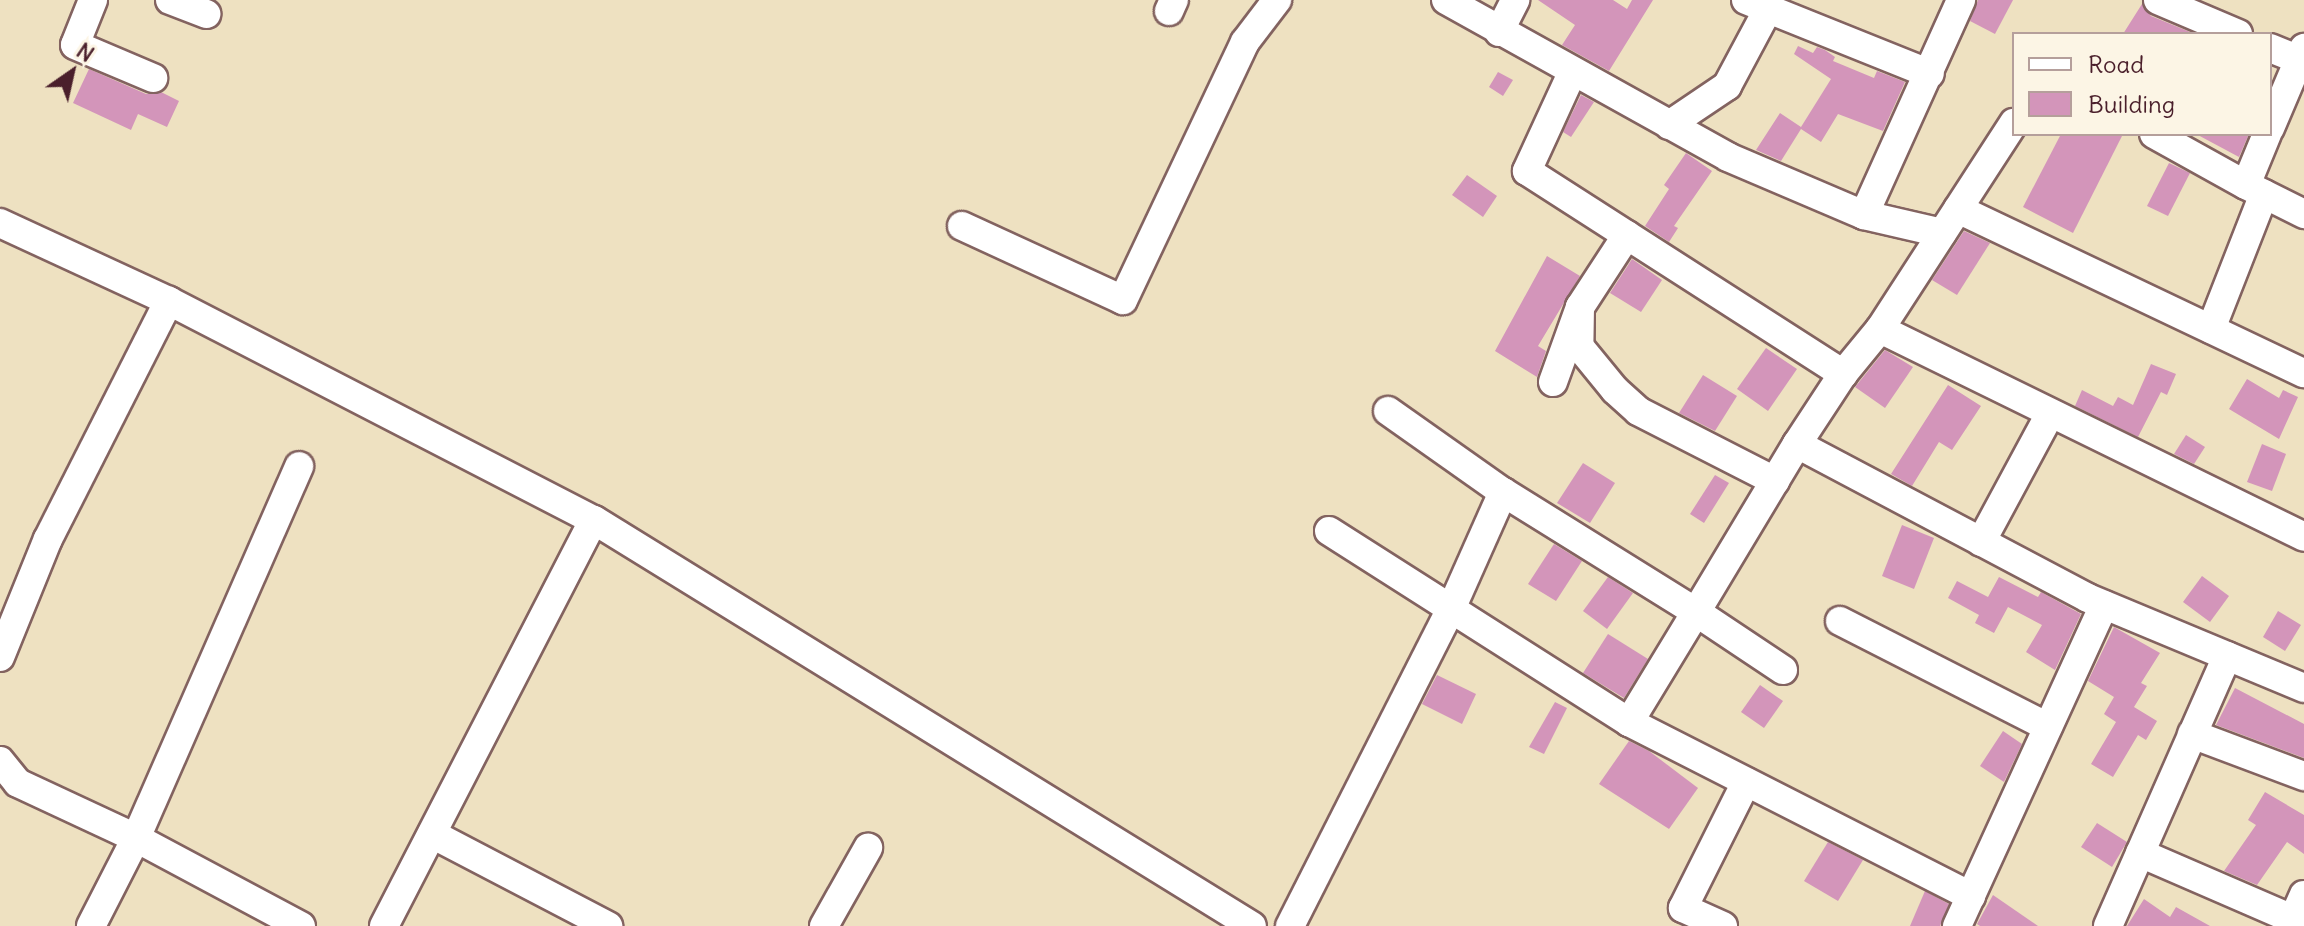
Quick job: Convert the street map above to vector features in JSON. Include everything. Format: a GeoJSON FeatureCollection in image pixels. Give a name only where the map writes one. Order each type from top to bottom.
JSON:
{"type":"FeatureCollection","features":[{"type":"Feature","properties":{"kind":"street"},"geometry":{"type":"LineString","coordinates":[[93,0],[75,45],[153,78]]}},
{"type":"Feature","properties":{"kind":"street"},"geometry":{"type":"LineString","coordinates":[[170,0],[206,14]]}},
{"type":"Feature","properties":{"kind":"street"},"geometry":{"type":"LineString","coordinates":[[962,226],[1123,300],[1245,42],[1277,0]]}},
{"type":"Feature","properties":{"kind":"street"},"geometry":{"type":"LineString","coordinates":[[1446,0],[1572,73],[1728,157],[1864,215],[1942,233]]}},
{"type":"Feature","properties":{"kind":"street"},"geometry":{"type":"LineString","coordinates":[[1499,32],[1515,0]]}},
{"type":"Feature","properties":{"kind":"street"},"geometry":{"type":"LineString","coordinates":[[1864,215],[1961,0]]}},
{"type":"Feature","properties":{"kind":"street"},"geometry":{"type":"LineString","coordinates":[[2158,0],[2233,32]]}},
{"type":"Feature","properties":{"kind":"street"},"geometry":{"type":"LineString","coordinates":[[1669,125],[1727,86],[1756,5],[1930,74]]}},
{"type":"Feature","properties":{"kind":"street"},"geometry":{"type":"LineString","coordinates":[[2272,49],[2302,57],[2272,124]]}},
{"type":"Feature","properties":{"kind":"street"},"geometry":{"type":"LineString","coordinates":[[1572,73],[1527,171],[1843,374]]}},
{"type":"Feature","properties":{"kind":"street"},"geometry":{"type":"LineString","coordinates":[[1629,722],[1797,444],[1843,374],[1880,329],[2012,126]]}},
{"type":"Feature","properties":{"kind":"street"},"geometry":{"type":"LineString","coordinates":[[2158,136],[2304,214]]}},
{"type":"Feature","properties":{"kind":"street"},"geometry":{"type":"LineString","coordinates":[[2211,329],[2255,190],[2267,136]]}},
{"type":"Feature","properties":{"kind":"street"},"geometry":{"type":"LineString","coordinates":[[1958,209],[2304,373]]}},
{"type":"Feature","properties":{"kind":"street"},"geometry":{"type":"LineString","coordinates":[[0,223],[169,301],[594,520],[1252,926]]}},
{"type":"Feature","properties":{"kind":"street"},"geometry":{"type":"LineString","coordinates":[[1553,382],[1580,307],[1627,235]]}},
{"type":"Feature","properties":{"kind":"street"},"geometry":{"type":"LineString","coordinates":[[0,657],[48,539],[169,301]]}},
{"type":"Feature","properties":{"kind":"street"},"geometry":{"type":"LineString","coordinates":[[1580,307],[1579,346],[1615,390],[1638,411],[1775,481]]}},
{"type":"Feature","properties":{"kind":"street"},"geometry":{"type":"LineString","coordinates":[[1880,329],[2304,537]]}},
{"type":"Feature","properties":{"kind":"street"},"geometry":{"type":"LineString","coordinates":[[1388,411],[1503,492],[1783,670]]}},
{"type":"Feature","properties":{"kind":"street"},"geometry":{"type":"LineString","coordinates":[[1981,542],[2050,414]]}},
{"type":"Feature","properties":{"kind":"street"},"geometry":{"type":"LineString","coordinates":[[1797,444],[2104,605],[2304,688]]}},
{"type":"Feature","properties":{"kind":"street"},"geometry":{"type":"LineString","coordinates":[[91,926],[136,838],[299,466]]}},
{"type":"Feature","properties":{"kind":"street"},"geometry":{"type":"LineString","coordinates":[[1290,926],[1451,609],[1503,492]]}},
{"type":"Feature","properties":{"kind":"street"},"geometry":{"type":"LineString","coordinates":[[384,926],[594,520]]}},
{"type":"Feature","properties":{"kind":"street"},"geometry":{"type":"LineString","coordinates":[[1329,531],[1629,722],[1971,896]]}},
{"type":"Feature","properties":{"kind":"street"},"geometry":{"type":"LineString","coordinates":[[1957,926],[2104,605]]}},
{"type":"Feature","properties":{"kind":"street"},"geometry":{"type":"LineString","coordinates":[[1840,621],[2048,727]]}},
{"type":"Feature","properties":{"kind":"street"},"geometry":{"type":"LineString","coordinates":[[2108,926],[2227,656]]}},
{"type":"Feature","properties":{"kind":"street"},"geometry":{"type":"LineString","coordinates":[[2192,734],[2304,776]]}},
{"type":"Feature","properties":{"kind":"street"},"geometry":{"type":"LineString","coordinates":[[0,761],[18,783],[136,838],[301,926]]}},
{"type":"Feature","properties":{"kind":"street"},"geometry":{"type":"LineString","coordinates":[[1723,926],[1683,908],[1746,782]]}},
{"type":"Feature","properties":{"kind":"street"},"geometry":{"type":"LineString","coordinates":[[432,834],[608,926]]}},
{"type":"Feature","properties":{"kind":"street"},"geometry":{"type":"LineString","coordinates":[[824,926],[868,848]]}},
{"type":"Feature","properties":{"kind":"street"},"geometry":{"type":"LineString","coordinates":[[2140,853],[2298,916]]}},
{"type":"Feature","properties":{"kind":"building"},"geometry":{"type":"Polygon","coordinates":[[[1538,0],[1613,0],[1627,9],[1632,0],[1653,0],[1609,71],[1562,45],[1575,25],[1538,0]]]}},
{"type":"Feature","properties":{"kind":"building"},"geometry":{"type":"Polygon","coordinates":[[[1978,0],[2013,0],[1995,34],[1970,21],[1978,0]]]}},
{"type":"Feature","properties":{"kind":"building"},"geometry":{"type":"Polygon","coordinates":[[[2142,4],[2151,16],[2190,32],[2124,32],[2142,4]]]}},
{"type":"Feature","properties":{"kind":"building"},"geometry":{"type":"Polygon","coordinates":[[[1798,46],[1813,53],[1817,47],[1825,50],[1835,57],[1833,61],[1874,78],[1877,71],[1905,82],[1883,131],[1838,114],[1821,142],[1801,129],[1781,161],[1756,150],[1780,113],[1801,127],[1831,79],[1794,54],[1798,46]]]}},
{"type":"Feature","properties":{"kind":"building"},"geometry":{"type":"Polygon","coordinates":[[[89,69],[146,94],[161,92],[179,101],[167,127],[138,114],[131,130],[73,103],[89,69]]]}},
{"type":"Feature","properties":{"kind":"building"},"geometry":{"type":"Polygon","coordinates":[[[1498,72],[1513,80],[1503,96],[1489,87],[1498,72]]]}},
{"type":"Feature","properties":{"kind":"building"},"geometry":{"type":"Polygon","coordinates":[[[1581,95],[1594,102],[1571,137],[1563,132],[1581,95]]]}},
{"type":"Feature","properties":{"kind":"building"},"geometry":{"type":"Polygon","coordinates":[[[2060,136],[2122,136],[2073,233],[2023,207],[2060,136]]]}},
{"type":"Feature","properties":{"kind":"building"},"geometry":{"type":"Polygon","coordinates":[[[2200,136],[2248,136],[2239,157],[2200,136]]]}},
{"type":"Feature","properties":{"kind":"building"},"geometry":{"type":"Polygon","coordinates":[[[1686,153],[1712,171],[1674,226],[1678,228],[1669,242],[1645,226],[1669,189],[1664,185],[1686,153]]]}},
{"type":"Feature","properties":{"kind":"building"},"geometry":{"type":"Polygon","coordinates":[[[2169,163],[2190,173],[2168,216],[2147,206],[2169,163]]]}},
{"type":"Feature","properties":{"kind":"building"},"geometry":{"type":"Polygon","coordinates":[[[1467,175],[1497,196],[1483,217],[1452,195],[1467,175]]]}},
{"type":"Feature","properties":{"kind":"building"},"geometry":{"type":"Polygon","coordinates":[[[1964,231],[1990,243],[1957,295],[1932,280],[1964,231]]]}},
{"type":"Feature","properties":{"kind":"building"},"geometry":{"type":"Polygon","coordinates":[[[1547,256],[1580,276],[1538,346],[1546,351],[1537,377],[1495,351],[1547,256]]]}},
{"type":"Feature","properties":{"kind":"building"},"geometry":{"type":"Polygon","coordinates":[[[1632,259],[1662,280],[1641,312],[1610,293],[1632,259]]]}},
{"type":"Feature","properties":{"kind":"building"},"geometry":{"type":"Polygon","coordinates":[[[1766,348],[1797,369],[1768,411],[1737,389],[1766,348]]]}},
{"type":"Feature","properties":{"kind":"building"},"geometry":{"type":"Polygon","coordinates":[[[1885,350],[1913,367],[1885,408],[1855,387],[1885,350]]]}},
{"type":"Feature","properties":{"kind":"building"},"geometry":{"type":"Polygon","coordinates":[[[2151,364],[2176,374],[2167,395],[2161,392],[2138,437],[2075,406],[2082,390],[2113,406],[2118,397],[2133,405],[2151,364]]]}},
{"type":"Feature","properties":{"kind":"building"},"geometry":{"type":"Polygon","coordinates":[[[1703,375],[1737,396],[1715,431],[1679,413],[1703,375]]]}},
{"type":"Feature","properties":{"kind":"building"},"geometry":{"type":"Polygon","coordinates":[[[2247,379],[2279,398],[2283,390],[2298,397],[2279,439],[2229,409],[2247,379]]]}},
{"type":"Feature","properties":{"kind":"building"},"geometry":{"type":"Polygon","coordinates":[[[1948,385],[1981,406],[1952,450],[1939,442],[1912,486],[1891,474],[1948,385]]]}},
{"type":"Feature","properties":{"kind":"building"},"geometry":{"type":"Polygon","coordinates":[[[2186,435],[2205,447],[2194,464],[2174,454],[2186,435]]]}},
{"type":"Feature","properties":{"kind":"building"},"geometry":{"type":"Polygon","coordinates":[[[2262,444],[2286,454],[2272,491],[2247,482],[2262,444]]]}},
{"type":"Feature","properties":{"kind":"building"},"geometry":{"type":"Polygon","coordinates":[[[1583,463],[1615,483],[1590,523],[1557,503],[1583,463]]]}},
{"type":"Feature","properties":{"kind":"building"},"geometry":{"type":"Polygon","coordinates":[[[1715,475],[1729,483],[1704,523],[1690,514],[1715,475]]]}},
{"type":"Feature","properties":{"kind":"building"},"geometry":{"type":"Polygon","coordinates":[[[1902,525],[1934,538],[1914,589],[1882,576],[1902,525]]]}},
{"type":"Feature","properties":{"kind":"building"},"geometry":{"type":"Polygon","coordinates":[[[1554,544],[1582,561],[1556,601],[1528,584],[1554,544]]]}},
{"type":"Feature","properties":{"kind":"building"},"geometry":{"type":"Polygon","coordinates":[[[2202,576],[2229,596],[2210,622],[2183,602],[2202,576]]]}},
{"type":"Feature","properties":{"kind":"building"},"geometry":{"type":"Polygon","coordinates":[[[1608,577],[1633,593],[1607,629],[1583,611],[1608,577]]]}},
{"type":"Feature","properties":{"kind":"building"},"geometry":{"type":"Polygon","coordinates":[[[1999,577],[2038,597],[2041,592],[2081,614],[2055,670],[2026,652],[2042,625],[2008,607],[1994,633],[1975,623],[1979,615],[1948,598],[1957,581],[1988,597],[1999,577]]]}},
{"type":"Feature","properties":{"kind":"building"},"geometry":{"type":"Polygon","coordinates":[[[2278,611],[2301,625],[2285,651],[2263,637],[2278,611]]]}},
{"type":"Feature","properties":{"kind":"building"},"geometry":{"type":"Polygon","coordinates":[[[2114,627],[2160,653],[2141,683],[2147,686],[2134,707],[2157,721],[2146,740],[2138,735],[2113,777],[2091,764],[2116,722],[2104,714],[2114,697],[2088,681],[2114,627]]]}},
{"type":"Feature","properties":{"kind":"building"},"geometry":{"type":"Polygon","coordinates":[[[1608,634],[1648,659],[1624,698],[1583,673],[1608,634]]]}},
{"type":"Feature","properties":{"kind":"building"},"geometry":{"type":"Polygon","coordinates":[[[1437,675],[1476,694],[1462,724],[1422,704],[1437,675]]]}},
{"type":"Feature","properties":{"kind":"building"},"geometry":{"type":"Polygon","coordinates":[[[1760,685],[1783,701],[1764,728],[1741,712],[1760,685]]]}},
{"type":"Feature","properties":{"kind":"building"},"geometry":{"type":"Polygon","coordinates":[[[2235,688],[2304,724],[2304,758],[2216,725],[2235,688]]]}},
{"type":"Feature","properties":{"kind":"building"},"geometry":{"type":"Polygon","coordinates":[[[1555,702],[1567,708],[1544,754],[1529,747],[1555,702]]]}},
{"type":"Feature","properties":{"kind":"building"},"geometry":{"type":"Polygon","coordinates":[[[2003,731],[2022,744],[2004,782],[1980,766],[2003,731]]]}},
{"type":"Feature","properties":{"kind":"building"},"geometry":{"type":"Polygon","coordinates":[[[1629,741],[1649,751],[1698,788],[1669,829],[1599,784],[1629,741]]]}},
{"type":"Feature","properties":{"kind":"building"},"geometry":{"type":"Polygon","coordinates":[[[2265,792],[2304,815],[2304,854],[2287,842],[2257,885],[2224,871],[2256,825],[2248,820],[2265,792]]]}},
{"type":"Feature","properties":{"kind":"building"},"geometry":{"type":"Polygon","coordinates":[[[2097,823],[2127,842],[2112,867],[2081,847],[2097,823]]]}},
{"type":"Feature","properties":{"kind":"building"},"geometry":{"type":"Polygon","coordinates":[[[1828,842],[1863,860],[1838,901],[1804,881],[1828,842]]]}},
{"type":"Feature","properties":{"kind":"building"},"geometry":{"type":"Polygon","coordinates":[[[1925,891],[1949,904],[1940,926],[1910,926],[1925,891]]]}},
{"type":"Feature","properties":{"kind":"building"},"geometry":{"type":"Polygon","coordinates":[[[1993,895],[2038,926],[1977,924],[1993,895]]]}},
{"type":"Feature","properties":{"kind":"building"},"geometry":{"type":"Polygon","coordinates":[[[2144,899],[2170,917],[2176,907],[2210,926],[2127,926],[2144,899]]]}}]}
